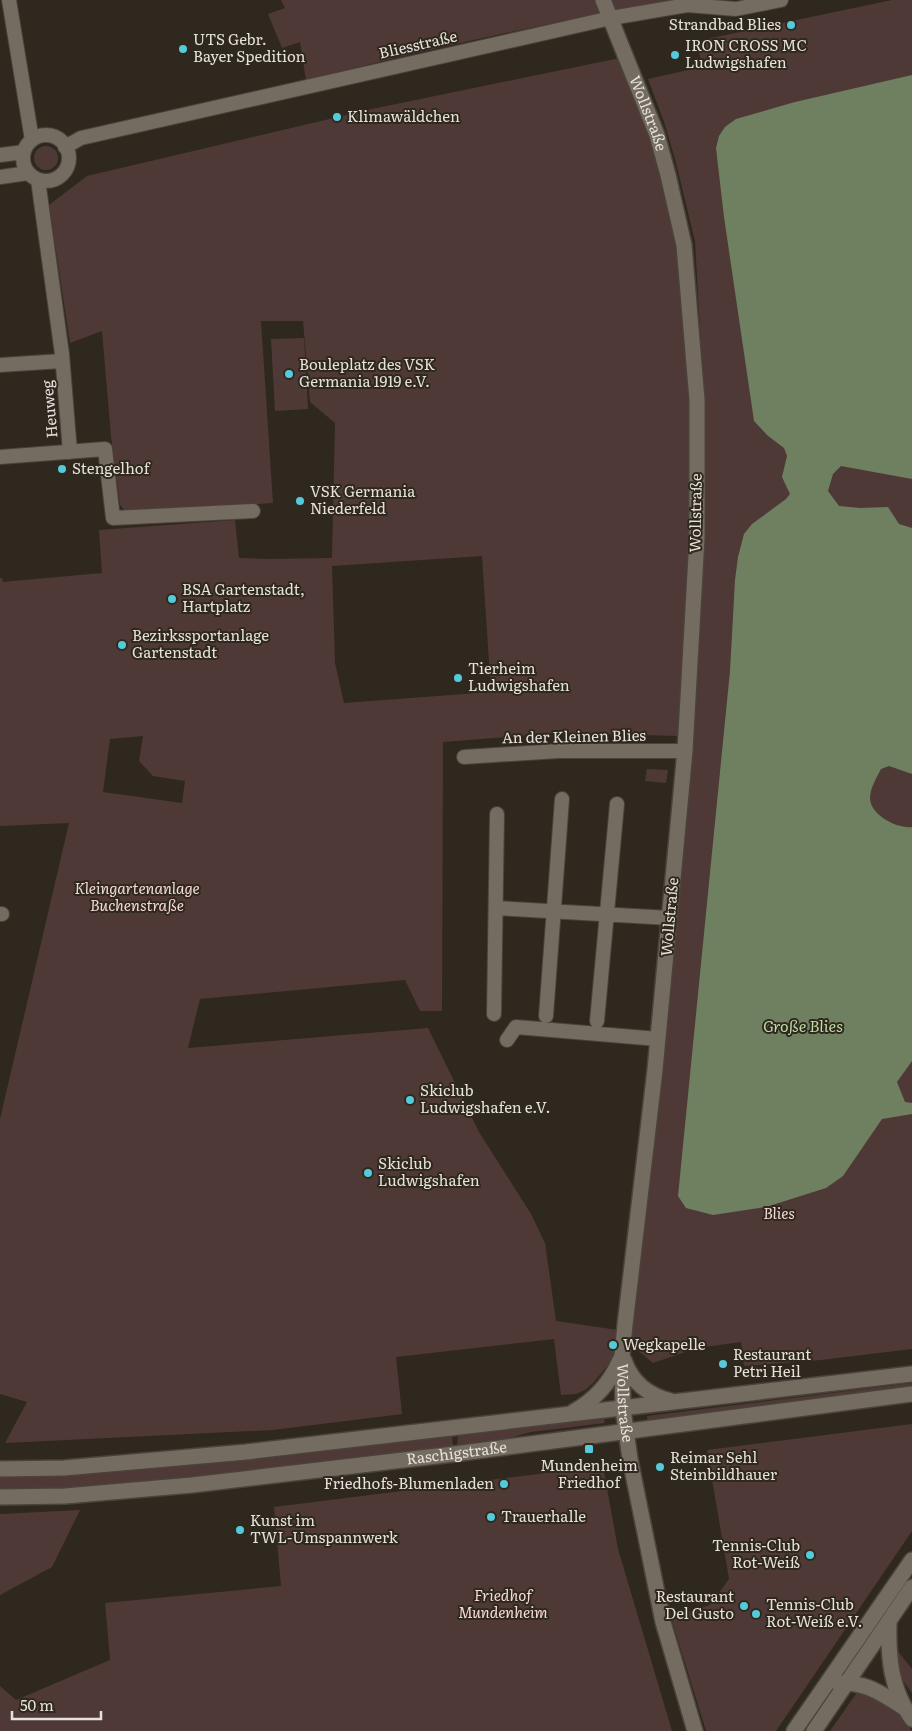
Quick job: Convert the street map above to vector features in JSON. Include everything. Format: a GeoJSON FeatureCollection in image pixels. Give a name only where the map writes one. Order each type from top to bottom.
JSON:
{"type":"FeatureCollection","features":[{"type":"Feature","properties":{"kind":"street"},"geometry":{"type":"LineString","coordinates":[[9,0],[32,140]]}},
{"type":"Feature","properties":{"kind":"street","name":"Wollstraße"},"geometry":{"type":"LineString","coordinates":[[603,0],[657,135],[668,175],[684,245],[697,400],[697,538],[685,752],[658,1039],[622,1356],[623,1408],[630,1459],[663,1622],[695,1731]]}},
{"type":"Feature","properties":{"kind":"street","name":"Bliesstraße"},"geometry":{"type":"LineString","coordinates":[[65,146],[81,138],[611,18],[687,5],[736,9],[780,0]]}},
{"type":"Feature","properties":{"kind":"street"},"geometry":{"type":"LineString","coordinates":[[0,177],[33,176],[51,181],[63,174],[68,163],[68,152],[61,141],[48,136],[36,137],[32,140],[24,152],[24,166],[33,176]]}},
{"type":"Feature","properties":{"kind":"street"},"geometry":{"type":"LineString","coordinates":[[0,156],[24,152]]}},
{"type":"Feature","properties":{"kind":"street","name":"Heuweg"},"geometry":{"type":"LineString","coordinates":[[33,176],[62,361],[70,452],[105,449],[113,518],[253,511]]}},
{"type":"Feature","properties":{"kind":"street"},"geometry":{"type":"LineString","coordinates":[[0,365],[62,361]]}},
{"type":"Feature","properties":{"kind":"street"},"geometry":{"type":"LineString","coordinates":[[0,457],[70,452]]}},
{"type":"Feature","properties":{"kind":"street","name":"An der Kleinen Blies"},"geometry":{"type":"LineString","coordinates":[[464,756],[559,751],[685,752]]}},
{"type":"Feature","properties":{"kind":"street"},"geometry":{"type":"LineString","coordinates":[[546,1016],[562,799]]}},
{"type":"Feature","properties":{"kind":"street"},"geometry":{"type":"LineString","coordinates":[[597,1021],[617,804]]}},
{"type":"Feature","properties":{"kind":"street"},"geometry":{"type":"LineString","coordinates":[[494,1014],[497,814]]}},
{"type":"Feature","properties":{"kind":"street"},"geometry":{"type":"LineString","coordinates":[[496,908],[670,918]]}},
{"type":"Feature","properties":{"kind":"street"},"geometry":{"type":"LineString","coordinates":[[507,1040],[516,1027],[658,1039]]}},
{"type":"Feature","properties":{"kind":"street"},"geometry":{"type":"LineString","coordinates":[[622,1356],[628,1370],[643,1389],[658,1398],[677,1403]]}},
{"type":"Feature","properties":{"kind":"street"},"geometry":{"type":"LineString","coordinates":[[567,1415],[584,1406],[602,1391],[616,1370],[622,1356]]}},
{"type":"Feature","properties":{"kind":"street","name":"Raschigstraße"},"geometry":{"type":"LineString","coordinates":[[0,1469],[64,1468],[246,1452],[912,1374]]}},
{"type":"Feature","properties":{"kind":"street","name":"Raschigstraße"},"geometry":{"type":"LineString","coordinates":[[0,1498],[66,1496],[192,1485],[454,1454],[912,1394]]}},
{"type":"Feature","properties":{"kind":"street"},"geometry":{"type":"LineString","coordinates":[[451,1428],[454,1454]]}},
{"type":"Feature","properties":{"kind":"street"},"geometry":{"type":"LineString","coordinates":[[64,1468],[66,1496]]}},
{"type":"Feature","properties":{"kind":"street"},"geometry":{"type":"LineString","coordinates":[[794,1731],[912,1560]]}},
{"type":"Feature","properties":{"kind":"street"},"geometry":{"type":"LineString","coordinates":[[814,1731],[912,1587]]}},
{"type":"Feature","properties":{"kind":"street"},"geometry":{"type":"LineString","coordinates":[[889,1622],[890,1669],[908,1713]]}},
{"type":"Feature","properties":{"kind":"street"},"geometry":{"type":"LineString","coordinates":[[826,1684],[847,1683],[870,1687],[908,1713]]}},
{"type":"Feature","properties":{"kind":"green space"},"geometry":{"type":"Polygon","coordinates":[[[281,0],[679,0],[492,36],[306,80],[300,42],[282,48],[268,14],[285,8],[281,0]]]}},
{"type":"Feature","properties":{"kind":"green space","name":"Große Blies"},"geometry":{"type":"Polygon","coordinates":[[[892,0],[912,0],[912,1349],[821,1360],[744,1366],[741,1342],[697,1348],[653,1363],[635,1348],[629,1347],[691,752],[705,542],[704,400],[695,241],[675,159],[648,79],[702,67],[697,41],[892,0]]]}},
{"type":"Feature","properties":{"kind":"green space","name":"Kleingartenanlage Buchenstraße"},"geometry":{"type":"Polygon","coordinates":[[[620,58],[650,134],[679,244],[691,403],[692,538],[681,736],[557,733],[443,742],[442,1011],[420,1011],[405,980],[200,999],[188,1048],[428,1028],[479,1132],[531,1214],[545,1243],[556,1321],[618,1330],[616,1355],[593,1383],[585,1390],[576,1394],[561,1395],[554,1339],[396,1357],[402,1414],[273,1430],[5,1443],[27,1402],[0,1394],[0,1119],[69,823],[0,826],[0,578],[2,578],[3,582],[102,573],[99,530],[235,520],[239,558],[332,558],[335,423],[310,402],[303,321],[261,321],[273,503],[129,513],[120,505],[111,436],[102,331],[70,343],[49,205],[87,176],[372,109],[620,58]],[[482,556],[332,566],[335,663],[344,703],[491,692],[482,556]],[[143,736],[110,739],[103,792],[182,803],[185,781],[153,776],[139,761],[143,736]]]}},
{"type":"Feature","properties":{"kind":"green space"},"geometry":{"type":"Polygon","coordinates":[[[46,146],[54,150],[58,158],[54,166],[46,170],[38,166],[34,158],[38,150],[46,146]]]}},
{"type":"Feature","properties":{"kind":"green space","name":"Bouleplatz des VSK Germania 1919 e.V."},"geometry":{"type":"Polygon","coordinates":[[[304,338],[308,409],[275,411],[271,339],[304,338]]]}},
{"type":"Feature","properties":{"kind":"green space"},"geometry":{"type":"Polygon","coordinates":[[[647,769],[668,770],[666,783],[645,781],[647,769]]]}},
{"type":"Feature","properties":{"kind":"green space"},"geometry":{"type":"Polygon","coordinates":[[[912,1383],[912,1388],[648,1423],[647,1416],[912,1383]]]}},
{"type":"Feature","properties":{"kind":"green space"},"geometry":{"type":"Polygon","coordinates":[[[604,1419],[605,1423],[531,1432],[492,1443],[457,1447],[458,1434],[604,1419]]]}},
{"type":"Feature","properties":{"kind":"green space","name":"Tennis-Club Rot-Weiß"},"geometry":{"type":"Polygon","coordinates":[[[912,1424],[912,1531],[776,1731],[706,1731],[671,1617],[710,1605],[729,1579],[707,1450],[912,1424]]]}},
{"type":"Feature","properties":{"kind":"green space"},"geometry":{"type":"Polygon","coordinates":[[[451,1428],[454,1454],[0,1497],[0,1469],[451,1428]]]}},
{"type":"Feature","properties":{"kind":"green space","name":"Friedhof Mundenheim"},"geometry":{"type":"Polygon","coordinates":[[[603,1466],[618,1549],[672,1731],[0,1731],[0,1686],[16,1700],[110,1660],[105,1603],[281,1586],[274,1507],[603,1466]]]}},
{"type":"Feature","properties":{"kind":"green space"},"geometry":{"type":"Polygon","coordinates":[[[80,1510],[52,1567],[0,1595],[0,1514],[80,1510]]]}},
{"type":"Feature","properties":{"kind":"green space"},"geometry":{"type":"Polygon","coordinates":[[[893,1645],[912,1669],[912,1693],[901,1678],[893,1645]]]}},
{"type":"Feature","properties":{"kind":"green space"},"geometry":{"type":"Polygon","coordinates":[[[858,1691],[895,1706],[912,1731],[830,1731],[858,1691]]]}},
{"type":"Feature","properties":{"kind":"water","name":"Große Blies"},"geometry":{"type":"Polygon","coordinates":[[[912,75],[912,479],[841,466],[833,474],[828,491],[839,506],[860,508],[888,507],[899,524],[912,528],[912,774],[889,766],[881,769],[872,787],[870,799],[871,805],[886,820],[899,826],[912,827],[912,1061],[897,1082],[905,1102],[912,1103],[912,1114],[882,1119],[843,1176],[826,1188],[766,1207],[713,1215],[686,1208],[678,1196],[730,671],[735,580],[744,534],[752,524],[790,494],[782,477],[787,456],[784,448],[767,435],[754,421],[724,217],[716,148],[719,136],[725,127],[736,119],[795,102],[912,75]]]}},
{"type":"Feature","properties":{"kind":"place","name":"Strandbad Blies"},"geometry":{"type":"Point","coordinates":[791,25]}},
{"type":"Feature","properties":{"kind":"place","name":"UTS Gebr. Bayer Spedition"},"geometry":{"type":"Point","coordinates":[183,49]}},
{"type":"Feature","properties":{"kind":"place","name":"IRON CROSS MC Ludwigshafen"},"geometry":{"type":"Point","coordinates":[675,55]}},
{"type":"Feature","properties":{"kind":"place","name":"Klimawäldchen"},"geometry":{"type":"Point","coordinates":[337,117]}},
{"type":"Feature","properties":{"kind":"place","name":"Bouleplatz des VSK Germania 1919 e.V."},"geometry":{"type":"Point","coordinates":[289,374]}},
{"type":"Feature","properties":{"kind":"place","name":"Stengelhof"},"geometry":{"type":"Point","coordinates":[62,469]}},
{"type":"Feature","properties":{"kind":"place","name":"VSK Germania Niederfeld"},"geometry":{"type":"Point","coordinates":[300,501]}},
{"type":"Feature","properties":{"kind":"place","name":"BSA Gartenstadt, Hartplatz"},"geometry":{"type":"Point","coordinates":[172,599]}},
{"type":"Feature","properties":{"kind":"place","name":"Bezirkssportanlage Gartenstadt"},"geometry":{"type":"Point","coordinates":[122,645]}},
{"type":"Feature","properties":{"kind":"place","name":"Tierheim Ludwigshafen"},"geometry":{"type":"Point","coordinates":[458,678]}},
{"type":"Feature","properties":{"kind":"place","name":"Skiclub Ludwigshafen e.V."},"geometry":{"type":"Point","coordinates":[410,1100]}},
{"type":"Feature","properties":{"kind":"place","name":"Skiclub Ludwigshafen"},"geometry":{"type":"Point","coordinates":[368,1173]}},
{"type":"Feature","properties":{"kind":"place","name":"Wegkapelle"},"geometry":{"type":"Point","coordinates":[613,1345]}},
{"type":"Feature","properties":{"kind":"place","name":"Restaurant Petri Heil"},"geometry":{"type":"Point","coordinates":[723,1364]}},
{"type":"Feature","properties":{"kind":"place","name":"Mundenheim Friedhof"},"geometry":{"type":"Point","coordinates":[589,1449]}},
{"type":"Feature","properties":{"kind":"place","name":"Reimar Sehl Steinbildhauer"},"geometry":{"type":"Point","coordinates":[660,1467]}},
{"type":"Feature","properties":{"kind":"place","name":"Friedhofs-Blumenladen"},"geometry":{"type":"Point","coordinates":[504,1484]}},
{"type":"Feature","properties":{"kind":"place","name":"Trauerhalle"},"geometry":{"type":"Point","coordinates":[491,1517]}},
{"type":"Feature","properties":{"kind":"place","name":"Kunst im TWL-Umspannwerk"},"geometry":{"type":"Point","coordinates":[240,1530]}},
{"type":"Feature","properties":{"kind":"place","name":"Tennis-Club Rot-Weiß"},"geometry":{"type":"Point","coordinates":[810,1555]}},
{"type":"Feature","properties":{"kind":"place","name":"Restaurant Del Gusto"},"geometry":{"type":"Point","coordinates":[744,1606]}},
{"type":"Feature","properties":{"kind":"place","name":"Tennis-Club Rot-Weiß e.V."},"geometry":{"type":"Point","coordinates":[756,1614]}},
{"type":"Feature","properties":{"kind":"park label","name":"Blies"},"geometry":{"type":"Point","coordinates":[779,1214]}}]}
